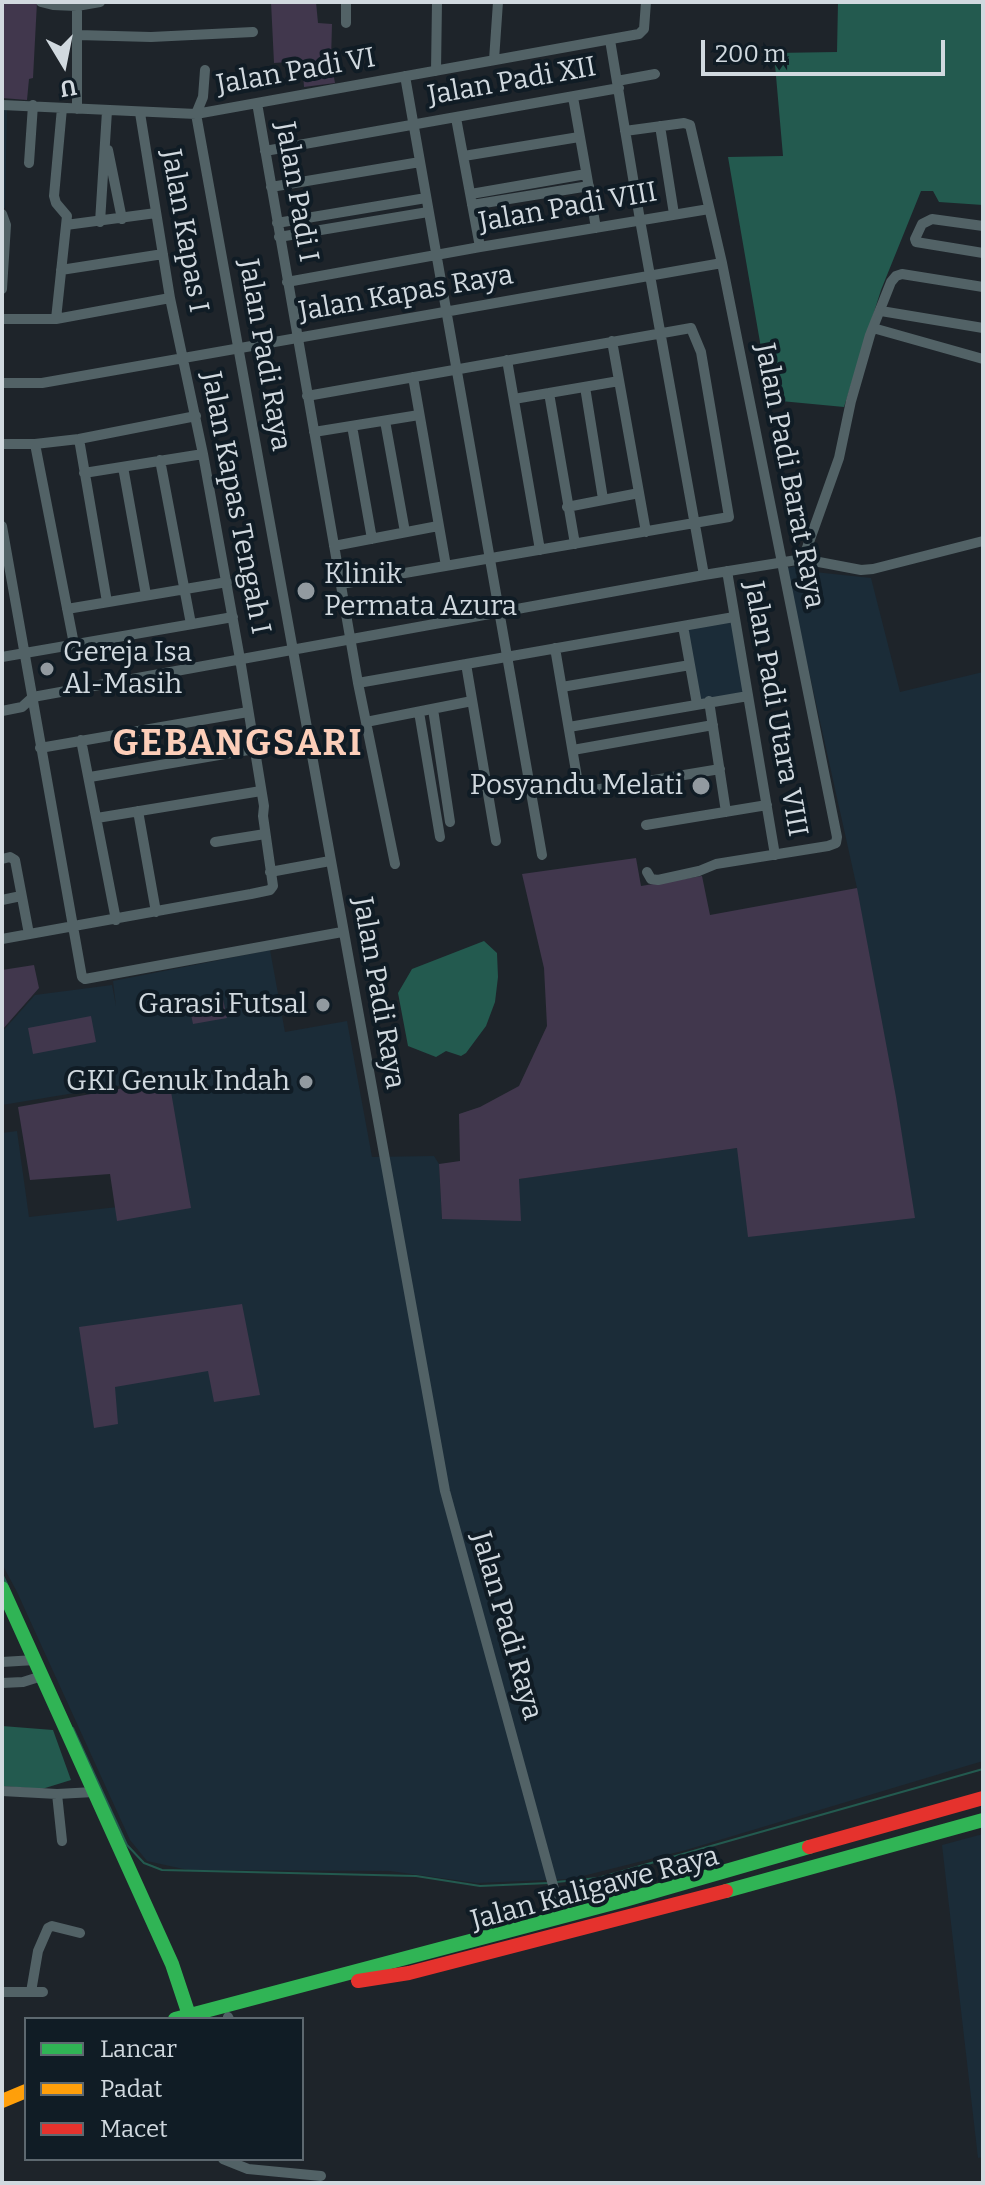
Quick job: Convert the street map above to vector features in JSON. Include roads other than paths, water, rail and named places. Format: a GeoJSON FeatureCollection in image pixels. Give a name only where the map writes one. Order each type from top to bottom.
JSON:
{"type":"FeatureCollection","features":[{"type":"Feature","properties":{"kind":"main road"},"geometry":{"type":"LineString","coordinates":[[2,1588],[172,1964],[182,2017],[562,1920]]}},
{"type":"Feature","properties":{"kind":"main road"},"geometry":{"type":"LineString","coordinates":[[625,1900],[654,1880],[678,1872],[983,1789]]}},
{"type":"Feature","properties":{"kind":"main road","name":"Jalan Kaligawe Raya"},"geometry":{"type":"LineString","coordinates":[[230,2017],[983,1798]]}},
{"type":"Feature","properties":{"kind":"main road","name":"Jalan Kaligawe Raya"},"geometry":{"type":"LineString","coordinates":[[562,1920],[983,1807]]}},
{"type":"Feature","properties":{"kind":"main road"},"geometry":{"type":"LineString","coordinates":[[358,1981],[409,1973],[805,1870],[983,1820]]}},
{"type":"Feature","properties":{"kind":"main road"},"geometry":{"type":"LineString","coordinates":[[2,2088],[24,2079]]}},
{"type":"Feature","properties":{"kind":"main road"},"geometry":{"type":"LineString","coordinates":[[2,2101],[24,2092]]}},
{"type":"Feature","properties":{"kind":"street"},"geometry":{"type":"LineString","coordinates":[[41,2],[77,6],[100,2]]}},
{"type":"Feature","properties":{"kind":"street"},"geometry":{"type":"LineString","coordinates":[[346,2],[346,23]]}},
{"type":"Feature","properties":{"kind":"street"},"geometry":{"type":"LineString","coordinates":[[436,71],[437,2]]}},
{"type":"Feature","properties":{"kind":"street"},"geometry":{"type":"LineString","coordinates":[[494,60],[498,2]]}},
{"type":"Feature","properties":{"kind":"street","name":"Jalan Padi VI"},"geometry":{"type":"LineString","coordinates":[[2,105],[196,114],[610,40],[642,32],[646,2]]}},
{"type":"Feature","properties":{"kind":"street"},"geometry":{"type":"LineString","coordinates":[[77,6],[77,109]]}},
{"type":"Feature","properties":{"kind":"street"},"geometry":{"type":"LineString","coordinates":[[78,35],[151,37],[253,32]]}},
{"type":"Feature","properties":{"kind":"street"},"geometry":{"type":"LineString","coordinates":[[610,40],[704,575]]}},
{"type":"Feature","properties":{"kind":"street"},"geometry":{"type":"LineString","coordinates":[[196,114],[203,97],[205,70]]}},
{"type":"Feature","properties":{"kind":"street","name":"Jalan Padi XII"},"geometry":{"type":"LineString","coordinates":[[265,151],[573,97],[655,74]]}},
{"type":"Feature","properties":{"kind":"street"},"geometry":{"type":"LineString","coordinates":[[405,76],[542,855]]}},
{"type":"Feature","properties":{"kind":"street"},"geometry":{"type":"LineString","coordinates":[[573,97],[596,228]]}},
{"type":"Feature","properties":{"kind":"street","name":"Jalan Padi I"},"geometry":{"type":"LineString","coordinates":[[257,103],[358,683],[395,864]]}},
{"type":"Feature","properties":{"kind":"street"},"geometry":{"type":"LineString","coordinates":[[29,163],[33,105]]}},
{"type":"Feature","properties":{"kind":"street"},"geometry":{"type":"LineString","coordinates":[[56,319],[66,225],[65,212],[54,196],[62,108]]}},
{"type":"Feature","properties":{"kind":"street"},"geometry":{"type":"LineString","coordinates":[[100,222],[107,111]]}},
{"type":"Feature","properties":{"kind":"street","name":"Jalan Kapas I"},"geometry":{"type":"LineString","coordinates":[[140,113],[170,298],[183,357]]}},
{"type":"Feature","properties":{"kind":"street","name":"Jalan Padi Raya"},"geometry":{"type":"LineString","coordinates":[[196,114],[445,1491],[562,1920]]}},
{"type":"Feature","properties":{"kind":"street"},"geometry":{"type":"LineString","coordinates":[[456,118],[480,247]]}},
{"type":"Feature","properties":{"kind":"street","name":"Jalan Padi Barat Raya"},"geometry":{"type":"LineString","coordinates":[[660,126],[690,125],[791,561],[837,837]]}},
{"type":"Feature","properties":{"kind":"street"},"geometry":{"type":"LineString","coordinates":[[625,131],[660,126],[674,214]]}},
{"type":"Feature","properties":{"kind":"street"},"geometry":{"type":"LineString","coordinates":[[106,136],[122,219]]}},
{"type":"Feature","properties":{"kind":"street"},"geometry":{"type":"LineString","coordinates":[[464,156],[579,137]]}},
{"type":"Feature","properties":{"kind":"street"},"geometry":{"type":"LineString","coordinates":[[271,187],[420,162]]}},
{"type":"Feature","properties":{"kind":"street"},"geometry":{"type":"LineString","coordinates":[[471,199],[586,174]]}},
{"type":"Feature","properties":{"kind":"street"},"geometry":{"type":"LineString","coordinates":[[471,199],[589,186]]}},
{"type":"Feature","properties":{"kind":"street"},"geometry":{"type":"LineString","coordinates":[[277,223],[426,198]]}},
{"type":"Feature","properties":{"kind":"street","name":"Jalan Padi VIII"},"geometry":{"type":"LineString","coordinates":[[287,282],[709,209]]}},
{"type":"Feature","properties":{"kind":"street"},"geometry":{"type":"LineString","coordinates":[[279,237],[428,212]]}},
{"type":"Feature","properties":{"kind":"street"},"geometry":{"type":"LineString","coordinates":[[66,225],[156,213]]}},
{"type":"Feature","properties":{"kind":"street"},"geometry":{"type":"LineString","coordinates":[[2,214],[6,225],[2,289]]}},
{"type":"Feature","properties":{"kind":"street"},"geometry":{"type":"LineString","coordinates":[[983,226],[932,219],[919,229],[916,242],[983,253]]}},
{"type":"Feature","properties":{"kind":"street"},"geometry":{"type":"LineString","coordinates":[[61,270],[163,254]]}},
{"type":"Feature","properties":{"kind":"street","name":"Jalan Kapas Raya"},"geometry":{"type":"LineString","coordinates":[[2,383],[42,383],[722,263]]}},
{"type":"Feature","properties":{"kind":"street"},"geometry":{"type":"LineString","coordinates":[[791,561],[839,458],[851,401],[873,328],[891,282],[902,274],[983,287]]}},
{"type":"Feature","properties":{"kind":"street"},"geometry":{"type":"LineString","coordinates":[[2,319],[56,319],[170,298]]}},
{"type":"Feature","properties":{"kind":"street"},"geometry":{"type":"LineString","coordinates":[[881,311],[983,328]]}},
{"type":"Feature","properties":{"kind":"street"},"geometry":{"type":"LineString","coordinates":[[307,396],[691,328],[701,352],[729,517],[341,584]]}},
{"type":"Feature","properties":{"kind":"street"},"geometry":{"type":"LineString","coordinates":[[873,328],[983,359]]}},
{"type":"Feature","properties":{"kind":"street"},"geometry":{"type":"LineString","coordinates":[[612,341],[646,532]]}},
{"type":"Feature","properties":{"kind":"street","name":"Jalan Kapas Tengah I"},"geometry":{"type":"LineString","coordinates":[[156,912],[270,890],[273,886],[233,617],[183,357]]}},
{"type":"Feature","properties":{"kind":"street"},"geometry":{"type":"LineString","coordinates":[[507,360],[540,550]]}},
{"type":"Feature","properties":{"kind":"street"},"geometry":{"type":"LineString","coordinates":[[413,377],[446,566]]}},
{"type":"Feature","properties":{"kind":"street"},"geometry":{"type":"LineString","coordinates":[[514,399],[619,381]]}},
{"type":"Feature","properties":{"kind":"street"},"geometry":{"type":"LineString","coordinates":[[585,387],[603,499]]}},
{"type":"Feature","properties":{"kind":"street"},"geometry":{"type":"LineString","coordinates":[[549,393],[575,544]]}},
{"type":"Feature","properties":{"kind":"street"},"geometry":{"type":"LineString","coordinates":[[314,432],[419,415]]}},
{"type":"Feature","properties":{"kind":"street"},"geometry":{"type":"LineString","coordinates":[[2,444],[79,439],[196,416]]}},
{"type":"Feature","properties":{"kind":"street"},"geometry":{"type":"LineString","coordinates":[[385,421],[405,532]]}},
{"type":"Feature","properties":{"kind":"street"},"geometry":{"type":"LineString","coordinates":[[352,426],[372,539]]}},
{"type":"Feature","properties":{"kind":"street"},"geometry":{"type":"LineString","coordinates":[[79,439],[107,602]]}},
{"type":"Feature","properties":{"kind":"street"},"geometry":{"type":"LineString","coordinates":[[35,444],[74,644]]}},
{"type":"Feature","properties":{"kind":"street"},"geometry":{"type":"LineString","coordinates":[[84,473],[203,454]]}},
{"type":"Feature","properties":{"kind":"street"},"geometry":{"type":"LineString","coordinates":[[160,460],[191,624]]}},
{"type":"Feature","properties":{"kind":"street"},"geometry":{"type":"LineString","coordinates":[[123,467],[146,595]]}},
{"type":"Feature","properties":{"kind":"street"},"geometry":{"type":"LineString","coordinates":[[567,507],[639,493]]}},
{"type":"Feature","properties":{"kind":"street"},"geometry":{"type":"LineString","coordinates":[[2,526],[5,558],[25,652],[71,926],[83,978],[342,932]]}},
{"type":"Feature","properties":{"kind":"street"},"geometry":{"type":"LineString","coordinates":[[334,546],[438,526]]}},
{"type":"Feature","properties":{"kind":"street"},"geometry":{"type":"LineString","coordinates":[[2,711],[22,707],[33,697],[727,571],[791,561],[873,569],[983,541]]}},
{"type":"Feature","properties":{"kind":"street","name":"Jalan Padi Utara VIII"},"geometry":{"type":"LineString","coordinates":[[727,571],[775,855]]}},
{"type":"Feature","properties":{"kind":"street"},"geometry":{"type":"LineString","coordinates":[[67,609],[227,582]]}},
{"type":"Feature","properties":{"kind":"street"},"geometry":{"type":"LineString","coordinates":[[2,657],[233,617]]}},
{"type":"Feature","properties":{"kind":"street"},"geometry":{"type":"LineString","coordinates":[[358,683],[734,617]]}},
{"type":"Feature","properties":{"kind":"street"},"geometry":{"type":"LineString","coordinates":[[683,626],[697,704]]}},
{"type":"Feature","properties":{"kind":"street"},"geometry":{"type":"LineString","coordinates":[[555,648],[579,789],[585,792],[720,769]]}},
{"type":"Feature","properties":{"kind":"street"},"geometry":{"type":"LineString","coordinates":[[466,664],[496,841]]}},
{"type":"Feature","properties":{"kind":"street"},"geometry":{"type":"LineString","coordinates":[[562,687],[690,665]]}},
{"type":"Feature","properties":{"kind":"street"},"geometry":{"type":"LineString","coordinates":[[569,727],[748,696]]}},
{"type":"Feature","properties":{"kind":"street"},"geometry":{"type":"LineString","coordinates":[[366,722],[472,701]]}},
{"type":"Feature","properties":{"kind":"street"},"geometry":{"type":"LineString","coordinates":[[709,701],[726,812]]}},
{"type":"Feature","properties":{"kind":"street"},"geometry":{"type":"LineString","coordinates":[[433,709],[450,822]]}},
{"type":"Feature","properties":{"kind":"street"},"geometry":{"type":"LineString","coordinates":[[40,748],[248,712]]}},
{"type":"Feature","properties":{"kind":"street"},"geometry":{"type":"LineString","coordinates":[[419,712],[440,837]]}},
{"type":"Feature","properties":{"kind":"street"},"geometry":{"type":"LineString","coordinates":[[573,750],[713,725]]}},
{"type":"Feature","properties":{"kind":"street"},"geometry":{"type":"LineString","coordinates":[[81,740],[116,920]]}},
{"type":"Feature","properties":{"kind":"street"},"geometry":{"type":"LineString","coordinates":[[90,777],[254,749]]}},
{"type":"Feature","properties":{"kind":"street"},"geometry":{"type":"LineString","coordinates":[[428,768],[441,766]]}},
{"type":"Feature","properties":{"kind":"street"},"geometry":{"type":"LineString","coordinates":[[97,818],[261,791]]}},
{"type":"Feature","properties":{"kind":"street"},"geometry":{"type":"LineString","coordinates":[[646,825],[767,805]]}},
{"type":"Feature","properties":{"kind":"street"},"geometry":{"type":"LineString","coordinates":[[2,939],[156,912],[138,811]]}},
{"type":"Feature","properties":{"kind":"street"},"geometry":{"type":"LineString","coordinates":[[215,842],[265,834]]}},
{"type":"Feature","properties":{"kind":"street","name":"Jalan Padi Utara VIII"},"geometry":{"type":"LineString","coordinates":[[647,872],[651,879],[658,880],[716,864],[828,846],[836,843],[837,837]]}},
{"type":"Feature","properties":{"kind":"street"},"geometry":{"type":"LineString","coordinates":[[6,858],[15,860],[29,934]]}},
{"type":"Feature","properties":{"kind":"street"},"geometry":{"type":"LineString","coordinates":[[270,872],[330,861]]}},
{"type":"Feature","properties":{"kind":"street"},"geometry":{"type":"LineString","coordinates":[[2,900],[21,896]]}},
{"type":"Feature","properties":{"kind":"street"},"geometry":{"type":"LineString","coordinates":[[2,1662],[35,1660]]}},
{"type":"Feature","properties":{"kind":"street"},"geometry":{"type":"LineString","coordinates":[[2,1683],[23,1682],[42,1676]]}},
{"type":"Feature","properties":{"kind":"street"},"geometry":{"type":"LineString","coordinates":[[2,1791],[57,1794],[94,1792]]}},
{"type":"Feature","properties":{"kind":"street"},"geometry":{"type":"LineString","coordinates":[[57,1794],[62,1841]]}},
{"type":"Feature","properties":{"kind":"street"},"geometry":{"type":"LineString","coordinates":[[2,1992],[37,1992],[38,1951],[48,1928],[52,1926],[80,1933]]}},
{"type":"Feature","properties":{"kind":"street"},"geometry":{"type":"LineString","coordinates":[[248,2164],[321,2176]]}},
{"type":"Feature","properties":{"kind":"waterway"},"geometry":{"type":"LineString","coordinates":[[2,1574],[7,1584]]}},
{"type":"Feature","properties":{"kind":"waterway"},"geometry":{"type":"LineString","coordinates":[[73,1728],[127,1845],[144,1863],[162,1870],[416,1876],[480,1886],[549,1883]]}},
{"type":"Feature","properties":{"kind":"waterway"},"geometry":{"type":"LineString","coordinates":[[556,1882],[598,1878],[983,1769]]}},
{"type":"Feature","properties":{"kind":"place","name":"Klinik Permata Azura"},"geometry":{"type":"Point","coordinates":[306,591]}},
{"type":"Feature","properties":{"kind":"place","name":"Gereja Isa Al-Masih"},"geometry":{"type":"Point","coordinates":[47,669]}},
{"type":"Feature","properties":{"kind":"place","name":"Posyandu Melati"},"geometry":{"type":"Point","coordinates":[701,786]}},
{"type":"Feature","properties":{"kind":"place","name":"Garasi Futsal"},"geometry":{"type":"Point","coordinates":[323,1005]}},
{"type":"Feature","properties":{"kind":"place","name":"GKI Genuk Indah"},"geometry":{"type":"Point","coordinates":[306,1082]}},
{"type":"Feature","properties":{"kind":"district","name":"GEBANGSARI"},"geometry":{"type":"Point","coordinates":[238,745]}}]}
